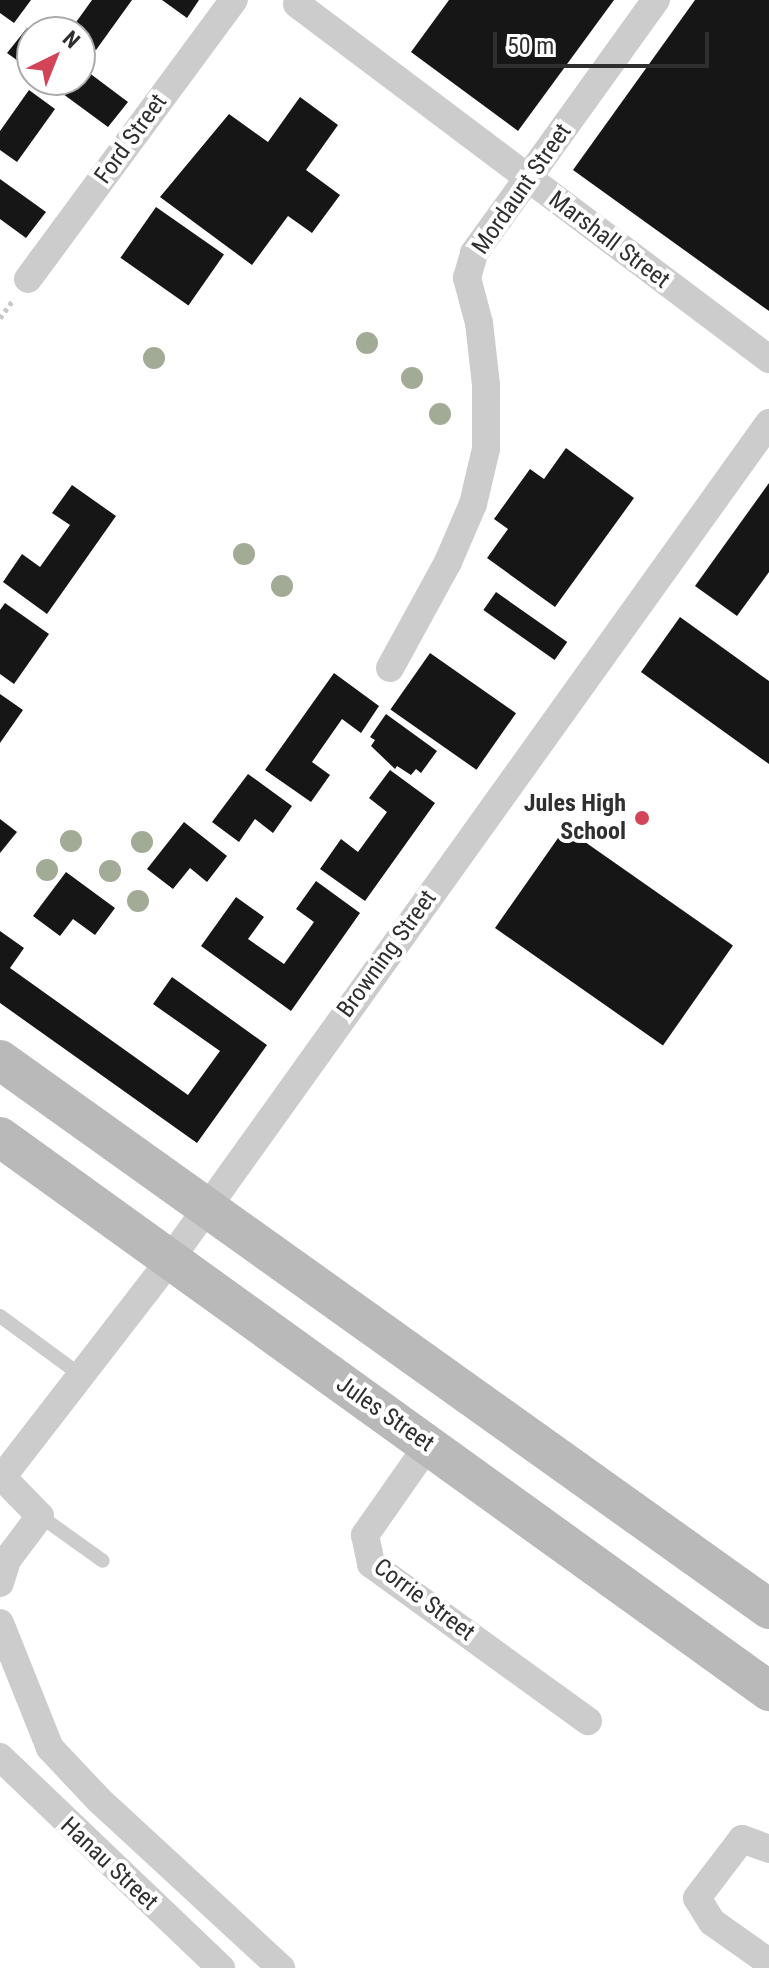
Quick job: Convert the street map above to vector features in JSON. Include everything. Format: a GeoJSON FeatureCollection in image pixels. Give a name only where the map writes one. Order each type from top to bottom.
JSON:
{"type":"FeatureCollection","features":[{"type":"Feature","properties":{"kind":"main road"},"geometry":{"type":"LineString","coordinates":[[0,1060],[482,1401],[762,1604],[716,1653]]}},
{"type":"Feature","properties":{"kind":"main road","name":"Jules Street"},"geometry":{"type":"LineString","coordinates":[[0,1137],[769,1691]]}},
{"type":"Feature","properties":{"kind":"main road"},"geometry":{"type":"LineString","coordinates":[[435,1450],[482,1401]]}},
{"type":"Feature","properties":{"kind":"street","name":"Ford Street"},"geometry":{"type":"LineString","coordinates":[[28,279],[234,0]]}},
{"type":"Feature","properties":{"kind":"street","name":"Mordaunt Street"},"geometry":{"type":"LineString","coordinates":[[390,668],[473,504],[486,449],[486,385],[479,323],[467,278],[474,253],[656,0]]}},
{"type":"Feature","properties":{"kind":"street","name":"Marshall Street"},"geometry":{"type":"LineString","coordinates":[[297,4],[769,359]]}},
{"type":"Feature","properties":{"kind":"street","name":"Browning Street"},"geometry":{"type":"LineString","coordinates":[[1,1478],[78,1373],[169,1261],[769,423]]}},
{"type":"Feature","properties":{"kind":"street","name":"Corrie Street"},"geometry":{"type":"LineString","coordinates":[[435,1450],[365,1535],[371,1564],[588,1721]]}},
{"type":"Feature","properties":{"kind":"street"},"geometry":{"type":"LineString","coordinates":[[0,1583],[7,1560],[40,1516],[1,1478]]}},
{"type":"Feature","properties":{"kind":"street"},"geometry":{"type":"LineString","coordinates":[[0,1623],[50,1748],[99,1800],[281,1968]]}},
{"type":"Feature","properties":{"kind":"street","name":"Hanau Street"},"geometry":{"type":"LineString","coordinates":[[0,1757],[221,1968]]}},
{"type":"Feature","properties":{"kind":"street"},"geometry":{"type":"LineString","coordinates":[[763,1958],[712,1922],[697,1898],[742,1839],[769,1849]]}},
{"type":"Feature","properties":{"kind":"lane"},"geometry":{"type":"LineString","coordinates":[[0,1316],[78,1373]]}},
{"type":"Feature","properties":{"kind":"lane"},"geometry":{"type":"LineString","coordinates":[[40,1516],[103,1561]]}},
{"type":"Feature","properties":{"kind":"building"},"geometry":{"type":"Polygon","coordinates":[[[0,0],[31,0],[16,16],[14,23],[0,13],[0,0]]]}},
{"type":"Feature","properties":{"kind":"building"},"geometry":{"type":"Polygon","coordinates":[[[92,0],[132,0],[96,50],[96,16],[80,16],[92,0]]]}},
{"type":"Feature","properties":{"kind":"building"},"geometry":{"type":"Polygon","coordinates":[[[162,0],[199,0],[187,18],[162,0]]]}},
{"type":"Feature","properties":{"kind":"building"},"geometry":{"type":"Polygon","coordinates":[[[449,0],[614,0],[518,131],[411,52],[449,0]]]}},
{"type":"Feature","properties":{"kind":"building"},"geometry":{"type":"Polygon","coordinates":[[[695,0],[769,0],[769,311],[573,170],[695,0]]]}},
{"type":"Feature","properties":{"kind":"building"},"geometry":{"type":"Polygon","coordinates":[[[16,42],[16,59],[7,53],[16,42]]]}},
{"type":"Feature","properties":{"kind":"building"},"geometry":{"type":"Polygon","coordinates":[[[96,78],[128,102],[108,127],[66,96],[96,96],[96,78]]]}},
{"type":"Feature","properties":{"kind":"building"},"geometry":{"type":"Polygon","coordinates":[[[25,96],[37,96],[55,109],[17,162],[0,150],[0,131],[25,96]]]}},
{"type":"Feature","properties":{"kind":"building"},"geometry":{"type":"Polygon","coordinates":[[[300,97],[338,125],[306,170],[340,195],[312,233],[288,216],[252,265],[160,197],[229,114],[268,142],[300,97]]]}},
{"type":"Feature","properties":{"kind":"building"},"geometry":{"type":"Polygon","coordinates":[[[0,179],[46,212],[26,238],[0,219],[0,179]]]}},
{"type":"Feature","properties":{"kind":"building"},"geometry":{"type":"Polygon","coordinates":[[[156,207],[224,255],[188,305],[120,258],[156,207]]]}},
{"type":"Feature","properties":{"kind":"building"},"geometry":{"type":"Polygon","coordinates":[[[566,448],[634,498],[555,607],[487,558],[508,529],[494,519],[530,469],[544,479],[566,448]]]}},
{"type":"Feature","properties":{"kind":"building"},"geometry":{"type":"Polygon","coordinates":[[[769,483],[769,572],[737,616],[695,586],[769,483]]]}},
{"type":"Feature","properties":{"kind":"building"},"geometry":{"type":"Polygon","coordinates":[[[72,485],[116,516],[47,614],[3,582],[22,554],[40,567],[70,525],[52,513],[72,485]]]}},
{"type":"Feature","properties":{"kind":"building"},"geometry":{"type":"Polygon","coordinates":[[[496,592],[567,642],[555,660],[483,610],[496,592]]]}},
{"type":"Feature","properties":{"kind":"building"},"geometry":{"type":"Polygon","coordinates":[[[5,603],[49,634],[14,684],[0,674],[0,610],[5,603]]]}},
{"type":"Feature","properties":{"kind":"building"},"geometry":{"type":"Polygon","coordinates":[[[680,617],[769,681],[769,764],[641,672],[680,617]]]}},
{"type":"Feature","properties":{"kind":"building"},"geometry":{"type":"Polygon","coordinates":[[[430,653],[516,713],[476,770],[390,710],[430,653]]]}},
{"type":"Feature","properties":{"kind":"building"},"geometry":{"type":"Polygon","coordinates":[[[334,673],[379,706],[361,733],[342,719],[312,762],[330,775],[311,802],[265,770],[334,673]]]}},
{"type":"Feature","properties":{"kind":"building"},"geometry":{"type":"Polygon","coordinates":[[[0,694],[23,710],[0,743],[0,694]]]}},
{"type":"Feature","properties":{"kind":"building"},"geometry":{"type":"Polygon","coordinates":[[[386,714],[437,751],[421,773],[416,769],[411,775],[397,766],[395,769],[371,746],[375,740],[370,737],[386,714]]]}},
{"type":"Feature","properties":{"kind":"building"},"geometry":{"type":"Polygon","coordinates":[[[390,770],[435,803],[365,901],[320,869],[341,839],[358,852],[387,812],[369,798],[390,770]]]}},
{"type":"Feature","properties":{"kind":"building"},"geometry":{"type":"Polygon","coordinates":[[[248,774],[292,806],[273,833],[255,819],[239,842],[212,822],[248,774]]]}},
{"type":"Feature","properties":{"kind":"building"},"geometry":{"type":"Polygon","coordinates":[[[0,819],[17,832],[0,853],[0,819]]]}},
{"type":"Feature","properties":{"kind":"building"},"geometry":{"type":"Polygon","coordinates":[[[184,822],[227,856],[207,882],[190,868],[173,889],[147,869],[184,822]]]}},
{"type":"Feature","properties":{"kind":"building"},"geometry":{"type":"Polygon","coordinates":[[[565,828],[733,946],[663,1046],[495,928],[565,828]]]}},
{"type":"Feature","properties":{"kind":"building"},"geometry":{"type":"Polygon","coordinates":[[[66,872],[115,908],[95,935],[73,919],[60,936],[33,916],[66,872]]]}},
{"type":"Feature","properties":{"kind":"building"},"geometry":{"type":"Polygon","coordinates":[[[316,881],[360,913],[291,1011],[201,946],[236,897],[264,917],[248,939],[284,964],[314,922],[296,909],[316,881]]]}},
{"type":"Feature","properties":{"kind":"building"},"geometry":{"type":"Polygon","coordinates":[[[0,931],[24,948],[10,968],[188,1095],[220,1051],[153,1004],[172,977],[267,1045],[197,1143],[0,1003],[0,931]]]}},
{"type":"Feature","properties":{"kind":"place","name":"Jules High School"},"geometry":{"type":"Point","coordinates":[642,818]}}]}
